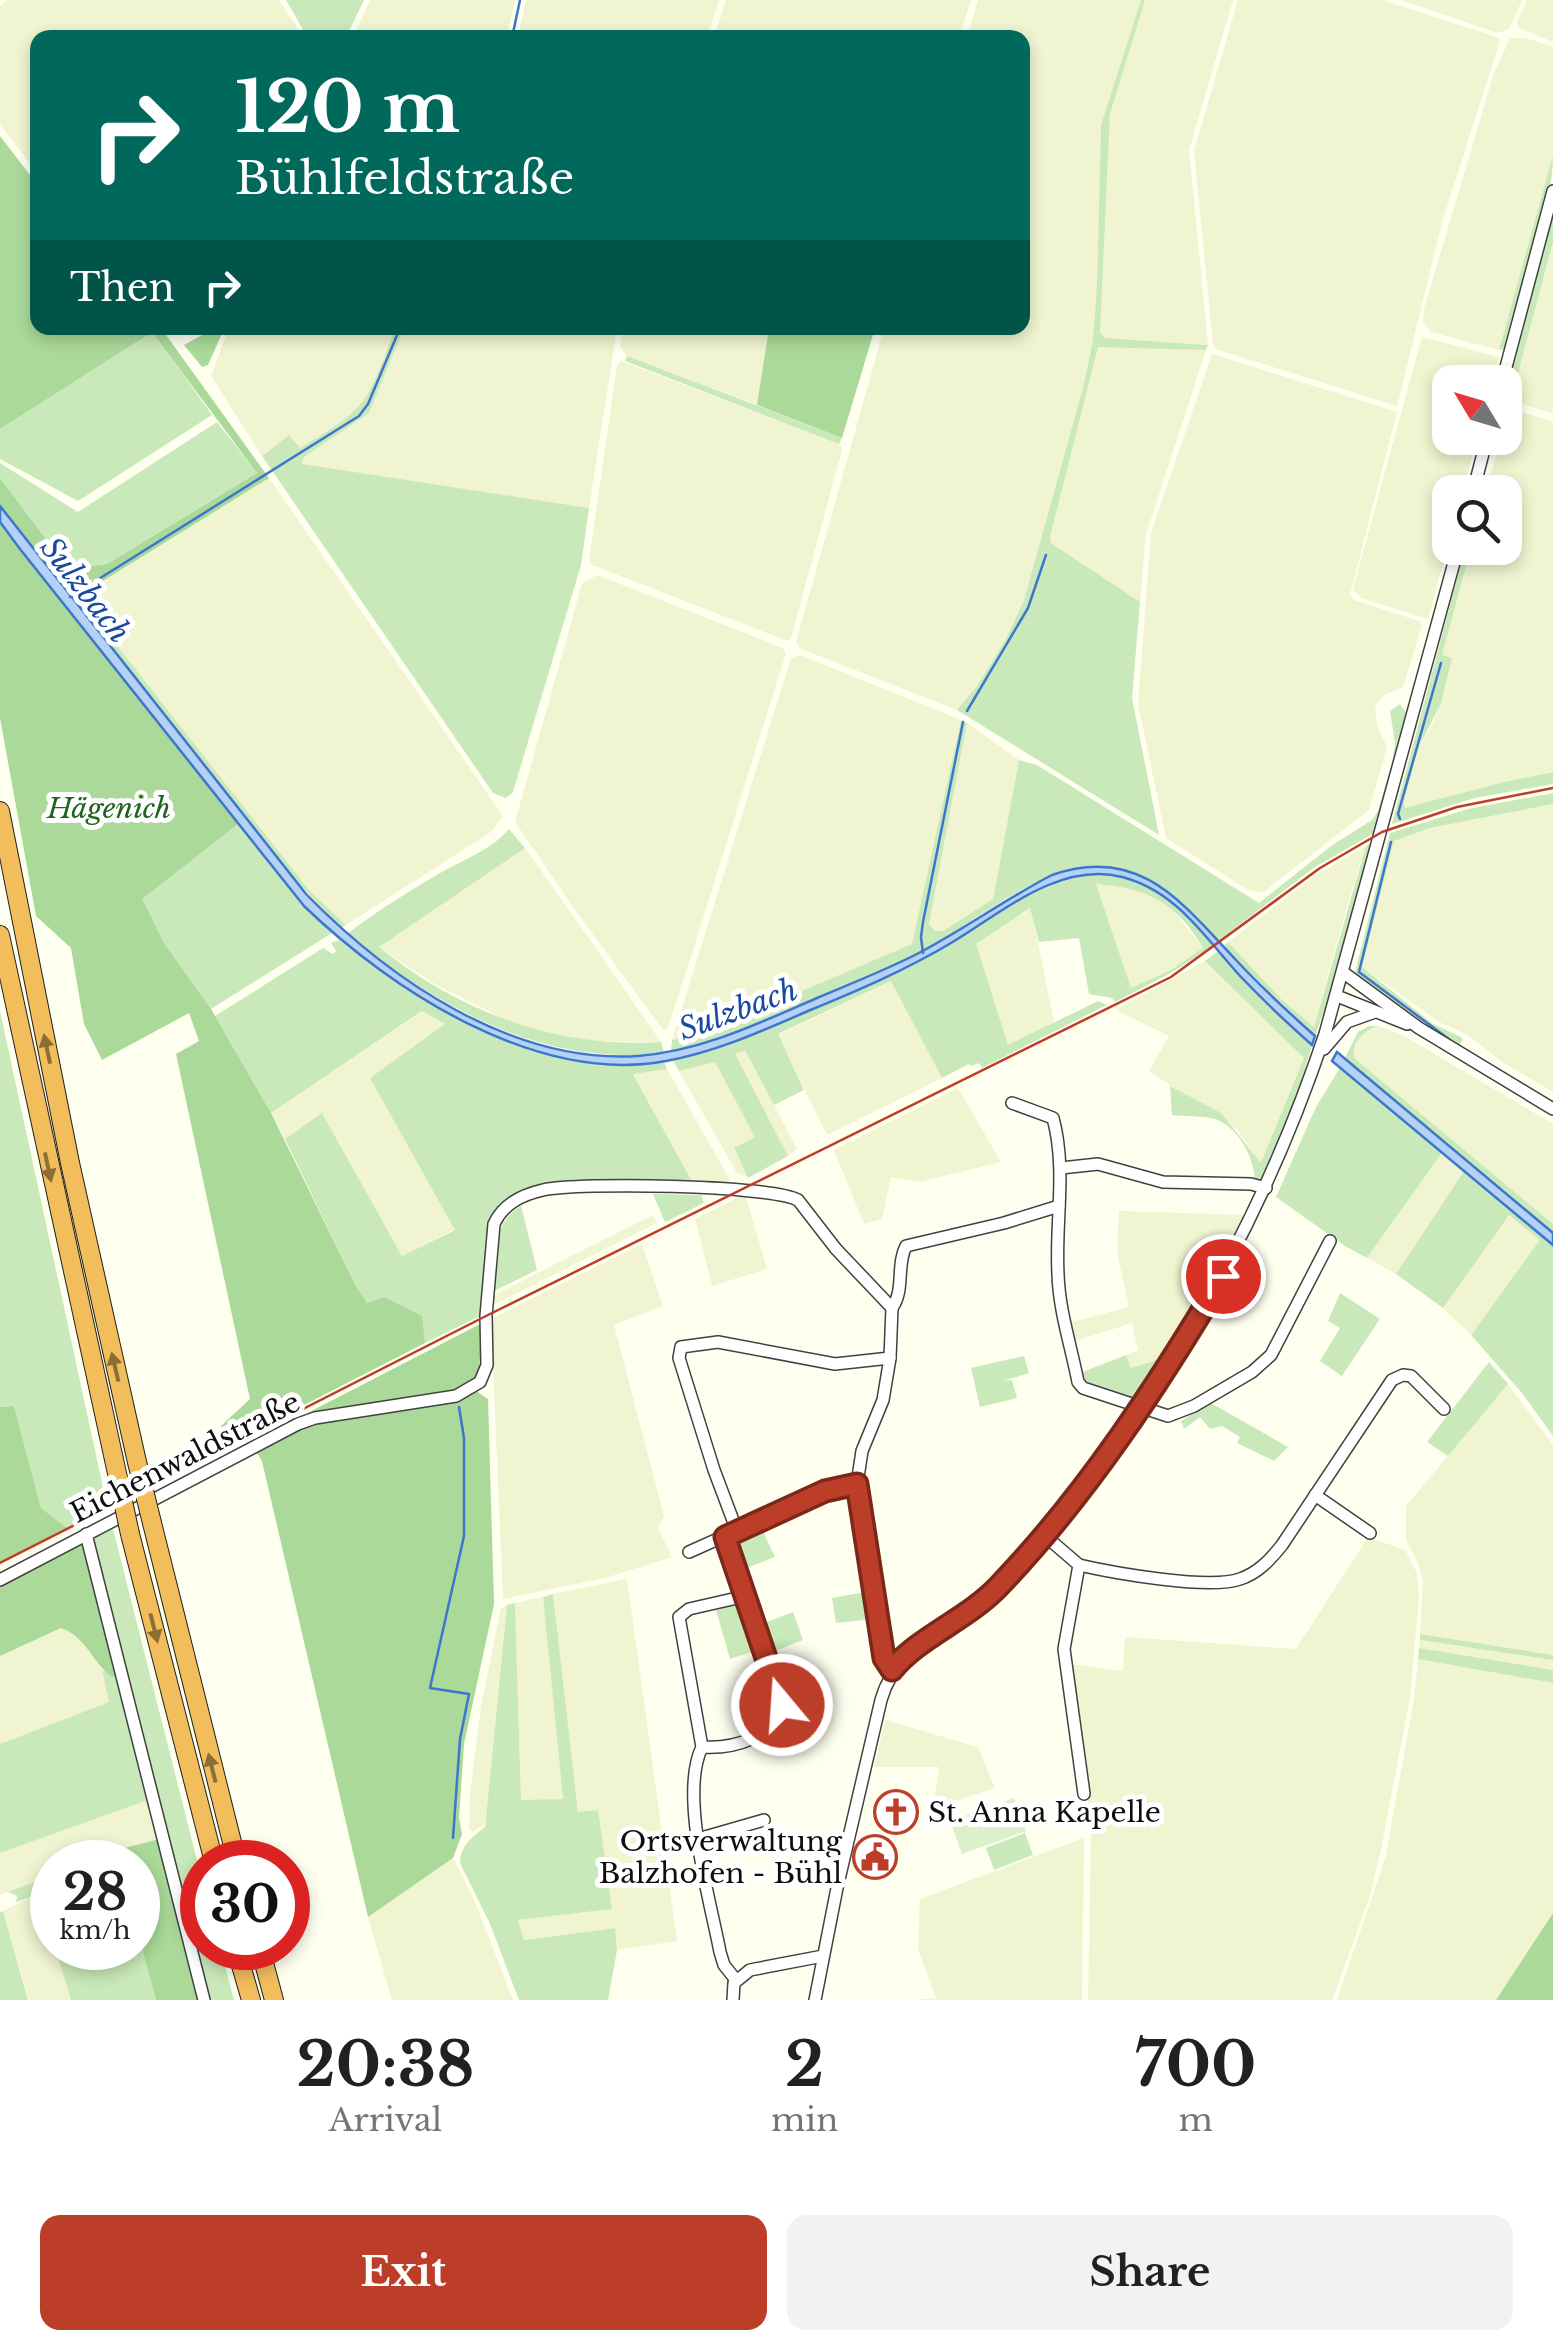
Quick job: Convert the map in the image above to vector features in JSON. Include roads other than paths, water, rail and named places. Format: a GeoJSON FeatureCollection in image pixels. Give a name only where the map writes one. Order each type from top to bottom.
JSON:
{"type":"FeatureCollection","features":[{"type":"Feature","properties":{"kind":"highway"},"geometry":{"type":"LineString","coordinates":[[0,811],[62,1126],[137,1462],[231,1840]]}},
{"type":"Feature","properties":{"kind":"highway"},"geometry":{"type":"LineString","coordinates":[[0,935],[130,1534],[208,1840]]}},
{"type":"Feature","properties":{"kind":"highway"},"geometry":{"type":"LineString","coordinates":[[242,1970],[250,2000]]}},
{"type":"Feature","properties":{"kind":"highway"},"geometry":{"type":"LineString","coordinates":[[266,1970],[274,2000]]}},
{"type":"Feature","properties":{"kind":"street"},"geometry":{"type":"LineString","coordinates":[[1507,365],[1553,190]]}},
{"type":"Feature","properties":{"kind":"street"},"geometry":{"type":"LineString","coordinates":[[815,2000],[881,1700],[892,1670],[912,1651],[979,1606],[1044,1535],[1140,1406],[1223,1276],[1284,1148],[1328,1037],[1453,565]]}},
{"type":"Feature","properties":{"kind":"street"},"geometry":{"type":"LineString","coordinates":[[1344,973],[1419,1028],[1553,1109]]}},
{"type":"Feature","properties":{"kind":"street"},"geometry":{"type":"LineString","coordinates":[[1337,996],[1419,1028]]}},
{"type":"Feature","properties":{"kind":"street"},"geometry":{"type":"LineString","coordinates":[[1328,1037],[1358,1016],[1376,1012]]}},
{"type":"Feature","properties":{"kind":"street"},"geometry":{"type":"LineString","coordinates":[[1012,1103],[1053,1118],[1061,1168],[1058,1278],[1078,1382],[1084,1388],[1160,1414],[1177,1414],[1263,1364],[1278,1346],[1330,1241]]}},
{"type":"Feature","properties":{"kind":"street"},"geometry":{"type":"LineString","coordinates":[[1061,1168],[1098,1164],[1164,1182],[1250,1184],[1266,1188]]}},
{"type":"Feature","properties":{"kind":"street","name":"Eichenwaldstraße"},"geometry":{"type":"LineString","coordinates":[[0,1580],[315,1418],[456,1396],[476,1386],[487,1366],[486,1316],[494,1224],[503,1208],[540,1191],[594,1187],[738,1189],[793,1197],[892,1308]]}},
{"type":"Feature","properties":{"kind":"street"},"geometry":{"type":"LineString","coordinates":[[892,1670],[884,1658],[857,1484],[862,1452],[883,1400],[892,1308],[898,1302],[902,1255],[906,1246],[1059,1206]]}},
{"type":"Feature","properties":{"kind":"street"},"geometry":{"type":"LineString","coordinates":[[738,1531],[714,1470],[679,1358],[681,1347],[718,1342],[834,1364],[890,1358]]}},
{"type":"Feature","properties":{"kind":"street"},"geometry":{"type":"LineString","coordinates":[[1044,1535],[1079,1565],[1213,1583],[1239,1580],[1271,1559],[1372,1406],[1398,1376],[1411,1376],[1444,1409]]}},
{"type":"Feature","properties":{"kind":"street"},"geometry":{"type":"LineString","coordinates":[[689,1552],[825,1491],[857,1484]]}},
{"type":"Feature","properties":{"kind":"street"},"geometry":{"type":"LineString","coordinates":[[1315,1495],[1370,1533]]}},
{"type":"Feature","properties":{"kind":"street"},"geometry":{"type":"LineString","coordinates":[[86,1534],[204,2000]]}},
{"type":"Feature","properties":{"kind":"street"},"geometry":{"type":"LineString","coordinates":[[702,1747],[716,1748],[760,1736],[780,1710],[780,1697],[725,1537]]}},
{"type":"Feature","properties":{"kind":"street"},"geometry":{"type":"LineString","coordinates":[[1079,1565],[1064,1648],[1084,1794]]}},
{"type":"Feature","properties":{"kind":"street"},"geometry":{"type":"LineString","coordinates":[[736,1980],[720,1952],[698,1839],[692,1789],[702,1747],[679,1618],[689,1609],[746,1596]]}},
{"type":"Feature","properties":{"kind":"street"},"geometry":{"type":"LineString","coordinates":[[698,1839],[764,1820]]}},
{"type":"Feature","properties":{"kind":"street"},"geometry":{"type":"LineString","coordinates":[[733,2000],[736,1980],[750,1970],[822,1956]]}},
{"type":"Feature","properties":{"kind":"water"},"geometry":{"type":"Polygon","coordinates":[[[0,506],[306,894],[376,957],[415,985],[500,1031],[545,1046],[591,1055],[638,1056],[685,1048],[752,1026],[903,961],[1052,875],[1083,867],[1110,867],[1135,874],[1178,900],[1315,1036],[1312,1045],[1174,905],[1141,884],[1099,874],[1054,883],[899,971],[703,1052],[666,1061],[617,1065],[567,1059],[518,1045],[423,999],[340,938],[304,906],[20,549],[0,522],[0,506]]]}},
{"type":"Feature","properties":{"kind":"water"},"geometry":{"type":"Polygon","coordinates":[[[1337,1052],[1553,1233],[1553,1245],[1332,1061],[1337,1052]]]}},
{"type":"Feature","properties":{"kind":"waterway"},"geometry":{"type":"LineString","coordinates":[[514,30],[520,0]]}},
{"type":"Feature","properties":{"kind":"waterway","name":"Sulzbach"},"geometry":{"type":"LineString","coordinates":[[70,597],[359,416],[368,404],[397,335]]}},
{"type":"Feature","properties":{"kind":"waterway"},"geometry":{"type":"LineString","coordinates":[[967,711],[1028,608],[1046,555]]}},
{"type":"Feature","properties":{"kind":"waterway"},"geometry":{"type":"LineString","coordinates":[[1400,819],[1398,814],[1441,663]]}},
{"type":"Feature","properties":{"kind":"waterway"},"geometry":{"type":"LineString","coordinates":[[923,953],[923,922],[963,722]]}},
{"type":"Feature","properties":{"kind":"waterway"},"geometry":{"type":"LineString","coordinates":[[1391,842],[1359,972],[1450,1040]]}},
{"type":"Feature","properties":{"kind":"waterway"},"geometry":{"type":"LineString","coordinates":[[453,1838],[460,1739],[469,1694],[430,1688],[464,1536],[464,1438],[459,1407]]}},
{"type":"Feature","properties":{"kind":"railway"},"geometry":{"type":"LineString","coordinates":[[0,1563],[486,1316],[1171,977],[1320,868],[1382,832],[1457,807],[1553,788]]}},
{"type":"Feature","properties":{"kind":"place","name":"St. Anna Kapelle"},"geometry":{"type":"Point","coordinates":[896,1812]}},
{"type":"Feature","properties":{"kind":"place","name":"Ortsverwaltung Balzhofen - Bühl"},"geometry":{"type":"Point","coordinates":[875,1857]}},
{"type":"Feature","properties":{"kind":"park label","name":"Hägenich"},"geometry":{"type":"Point","coordinates":[109,808]}}]}
